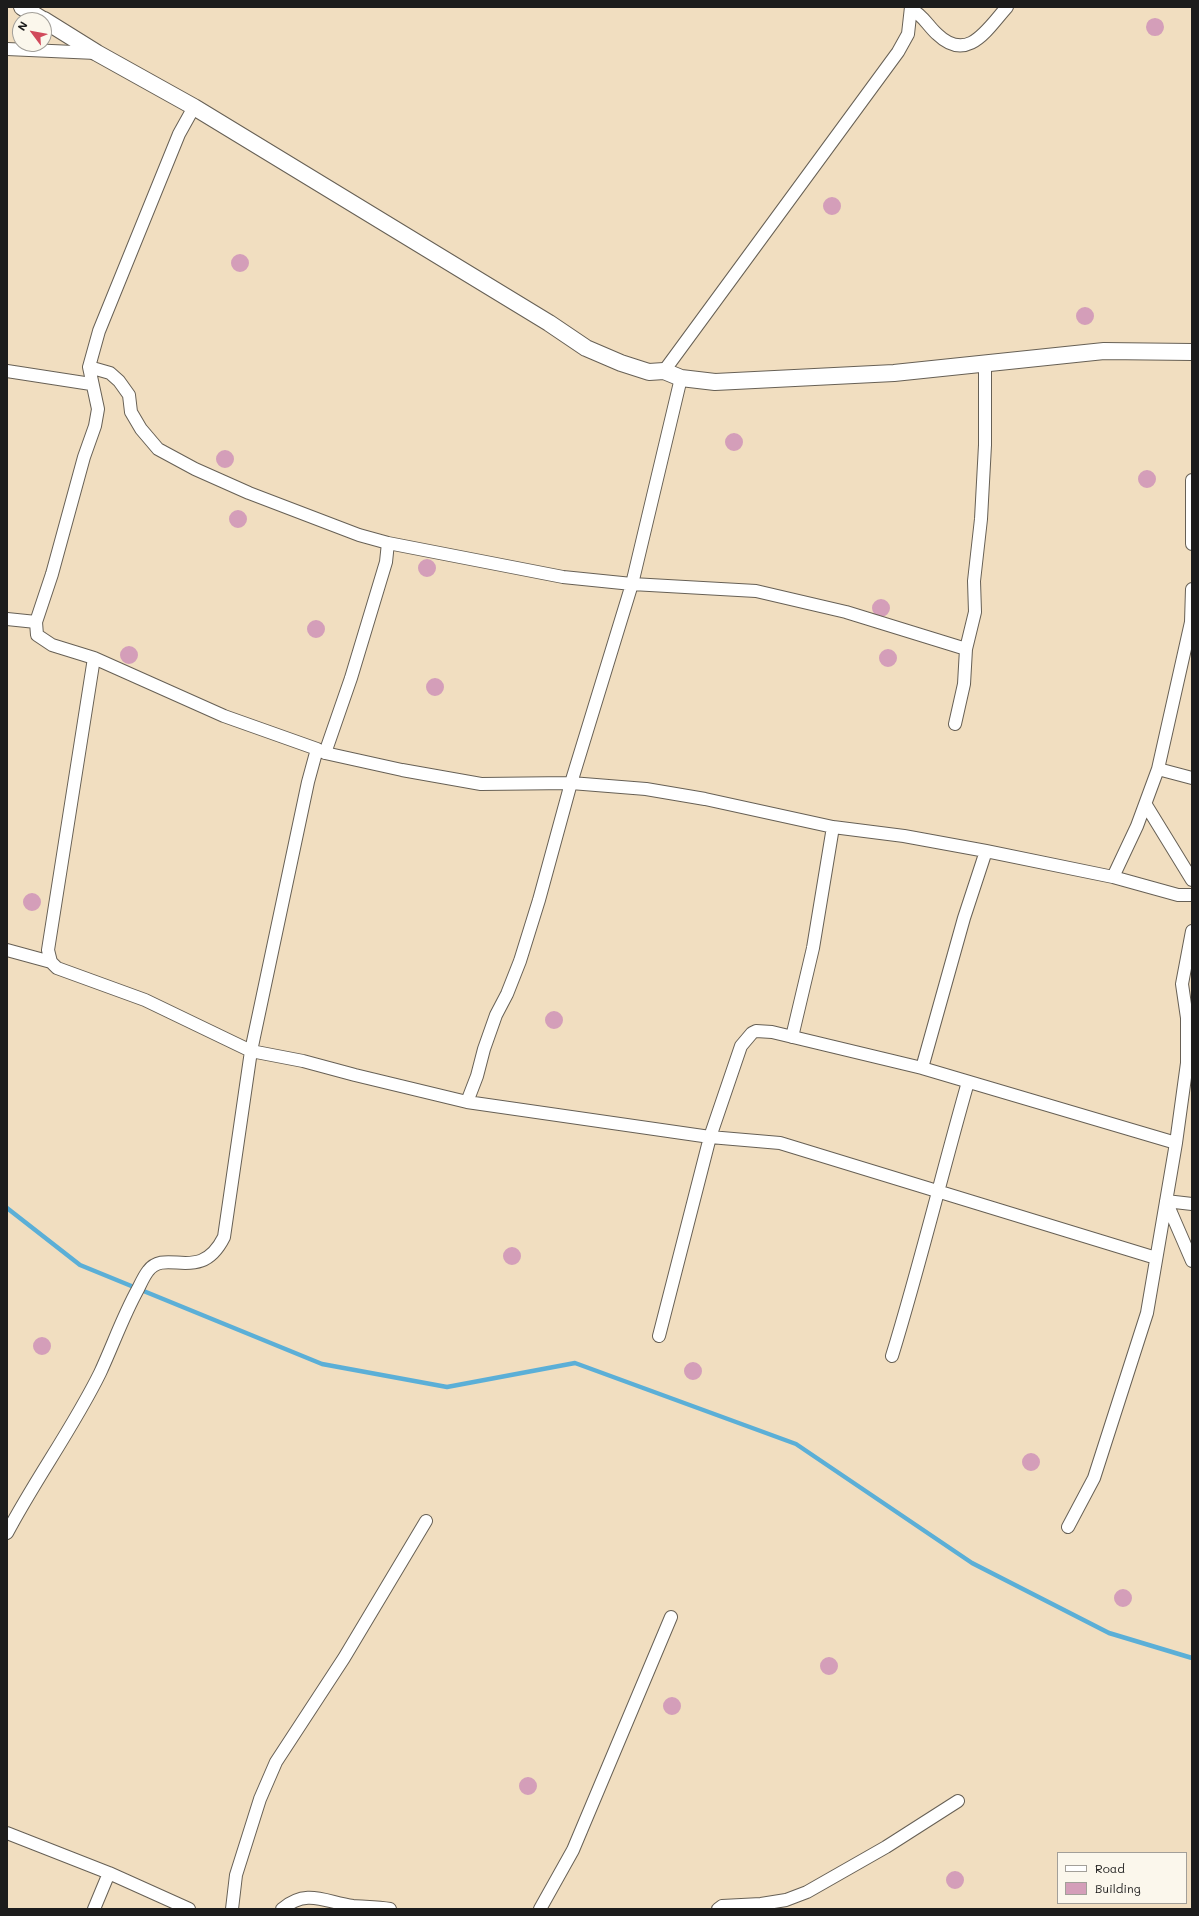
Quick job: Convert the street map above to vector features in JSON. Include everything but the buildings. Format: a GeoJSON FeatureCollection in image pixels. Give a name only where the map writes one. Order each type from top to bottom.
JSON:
{"type":"FeatureCollection","features":[{"type":"Feature","properties":{"kind":"street"},"geometry":{"type":"LineString","coordinates":[[664,371],[898,52],[908,34],[911,8],[920,14],[946,42],[962,46],[978,39],[1007,7]]}},
{"type":"Feature","properties":{"kind":"street"},"geometry":{"type":"LineString","coordinates":[[52,25],[97,53],[194,107],[549,323],[586,348],[620,363],[649,372],[664,371],[681,378],[715,382],[823,378],[894,373],[1104,351],[1192,352]]}},
{"type":"Feature","properties":{"kind":"street"},"geometry":{"type":"LineString","coordinates":[[7,49],[97,53]]}},
{"type":"Feature","properties":{"kind":"street"},"geometry":{"type":"LineString","coordinates":[[194,107],[180,134],[129,254],[99,331],[89,366],[91,384],[98,409],[95,426],[84,457],[52,574],[36,622],[37,635],[52,645],[94,658],[224,716],[321,751],[402,770],[481,784],[571,783],[646,789],[705,799],[833,827],[904,836],[986,851],[1113,877],[1178,895],[1192,895]]}},
{"type":"Feature","properties":{"kind":"street"},"geometry":{"type":"LineString","coordinates":[[956,724],[964,684],[966,649],[975,612],[974,581],[982,519],[985,445],[985,363]]}},
{"type":"Feature","properties":{"kind":"street"},"geometry":{"type":"LineString","coordinates":[[89,366],[110,373],[119,381],[129,395],[131,412],[158,449],[195,469],[256,496],[359,535],[388,543],[563,577],[632,584],[756,591],[846,612],[966,649]]}},
{"type":"Feature","properties":{"kind":"street"},"geometry":{"type":"LineString","coordinates":[[7,371],[91,384]]}},
{"type":"Feature","properties":{"kind":"street"},"geometry":{"type":"LineString","coordinates":[[467,1102],[477,1076],[484,1049],[496,1015],[507,994],[520,960],[539,900],[571,783],[632,584],[681,378]]}},
{"type":"Feature","properties":{"kind":"street"},"geometry":{"type":"LineString","coordinates":[[1192,480],[1192,544]]}},
{"type":"Feature","properties":{"kind":"street"},"geometry":{"type":"LineString","coordinates":[[7,1533],[83,1405],[100,1372],[127,1309],[148,1270],[161,1262],[181,1264],[205,1260],[218,1248],[224,1237],[251,1051],[308,782],[351,678],[386,562],[388,543]]}},
{"type":"Feature","properties":{"kind":"street"},"geometry":{"type":"LineString","coordinates":[[1113,877],[1146,805],[1158,769],[1191,622],[1192,589]]}},
{"type":"Feature","properties":{"kind":"street"},"geometry":{"type":"LineString","coordinates":[[7,619],[36,622]]}},
{"type":"Feature","properties":{"kind":"street"},"geometry":{"type":"LineString","coordinates":[[51,962],[48,950],[94,658]]}},
{"type":"Feature","properties":{"kind":"street"},"geometry":{"type":"LineString","coordinates":[[1158,769],[1192,778]]}},
{"type":"Feature","properties":{"kind":"street"},"geometry":{"type":"LineString","coordinates":[[1146,805],[1192,880]]}},
{"type":"Feature","properties":{"kind":"street"},"geometry":{"type":"LineString","coordinates":[[792,1037],[813,948],[833,827]]}},
{"type":"Feature","properties":{"kind":"street"},"geometry":{"type":"LineString","coordinates":[[922,1068],[964,918],[986,851]]}},
{"type":"Feature","properties":{"kind":"street"},"geometry":{"type":"LineString","coordinates":[[1068,1527],[1094,1478],[1115,1417],[1146,1312],[1190,1063],[1187,1018],[1182,984],[1192,931]]}},
{"type":"Feature","properties":{"kind":"street"},"geometry":{"type":"LineString","coordinates":[[7,950],[51,962],[57,968],[66,972],[145,1000],[251,1051],[303,1061],[354,1075],[467,1102],[710,1137],[780,1143],[1156,1258]]}},
{"type":"Feature","properties":{"kind":"street"},"geometry":{"type":"LineString","coordinates":[[659,1336],[710,1137],[745,1039],[756,1031],[792,1037],[922,1068],[1176,1143]]}},
{"type":"Feature","properties":{"kind":"street"},"geometry":{"type":"LineString","coordinates":[[892,1356],[921,1259],[937,1190],[968,1082]]}},
{"type":"Feature","properties":{"kind":"street"},"geometry":{"type":"LineString","coordinates":[[1166,1201],[1192,1204]]}},
{"type":"Feature","properties":{"kind":"street"},"geometry":{"type":"LineString","coordinates":[[1166,1201],[1192,1261]]}},
{"type":"Feature","properties":{"kind":"street"},"geometry":{"type":"LineString","coordinates":[[232,1909],[236,1875],[240,1861],[260,1800],[276,1762],[344,1658],[426,1521]]}},
{"type":"Feature","properties":{"kind":"street"},"geometry":{"type":"LineString","coordinates":[[540,1909],[573,1850],[671,1617]]}},
{"type":"Feature","properties":{"kind":"street"},"geometry":{"type":"LineString","coordinates":[[718,1909],[722,1906],[761,1904],[786,1900],[807,1892],[886,1847],[958,1801]]}},
{"type":"Feature","properties":{"kind":"street"},"geometry":{"type":"LineString","coordinates":[[7,1833],[110,1873],[189,1909]]}},
{"type":"Feature","properties":{"kind":"street"},"geometry":{"type":"LineString","coordinates":[[94,1909],[110,1873]]}},
{"type":"Feature","properties":{"kind":"street"},"geometry":{"type":"LineString","coordinates":[[282,1909],[302,1897],[311,1896],[354,1906],[390,1909]]}},
{"type":"Feature","properties":{"kind":"waterway"},"geometry":{"type":"LineString","coordinates":[[7,1208],[80,1265],[322,1364],[447,1387],[575,1363],[796,1444],[972,1563],[1109,1633],[1192,1658]]}}]}
